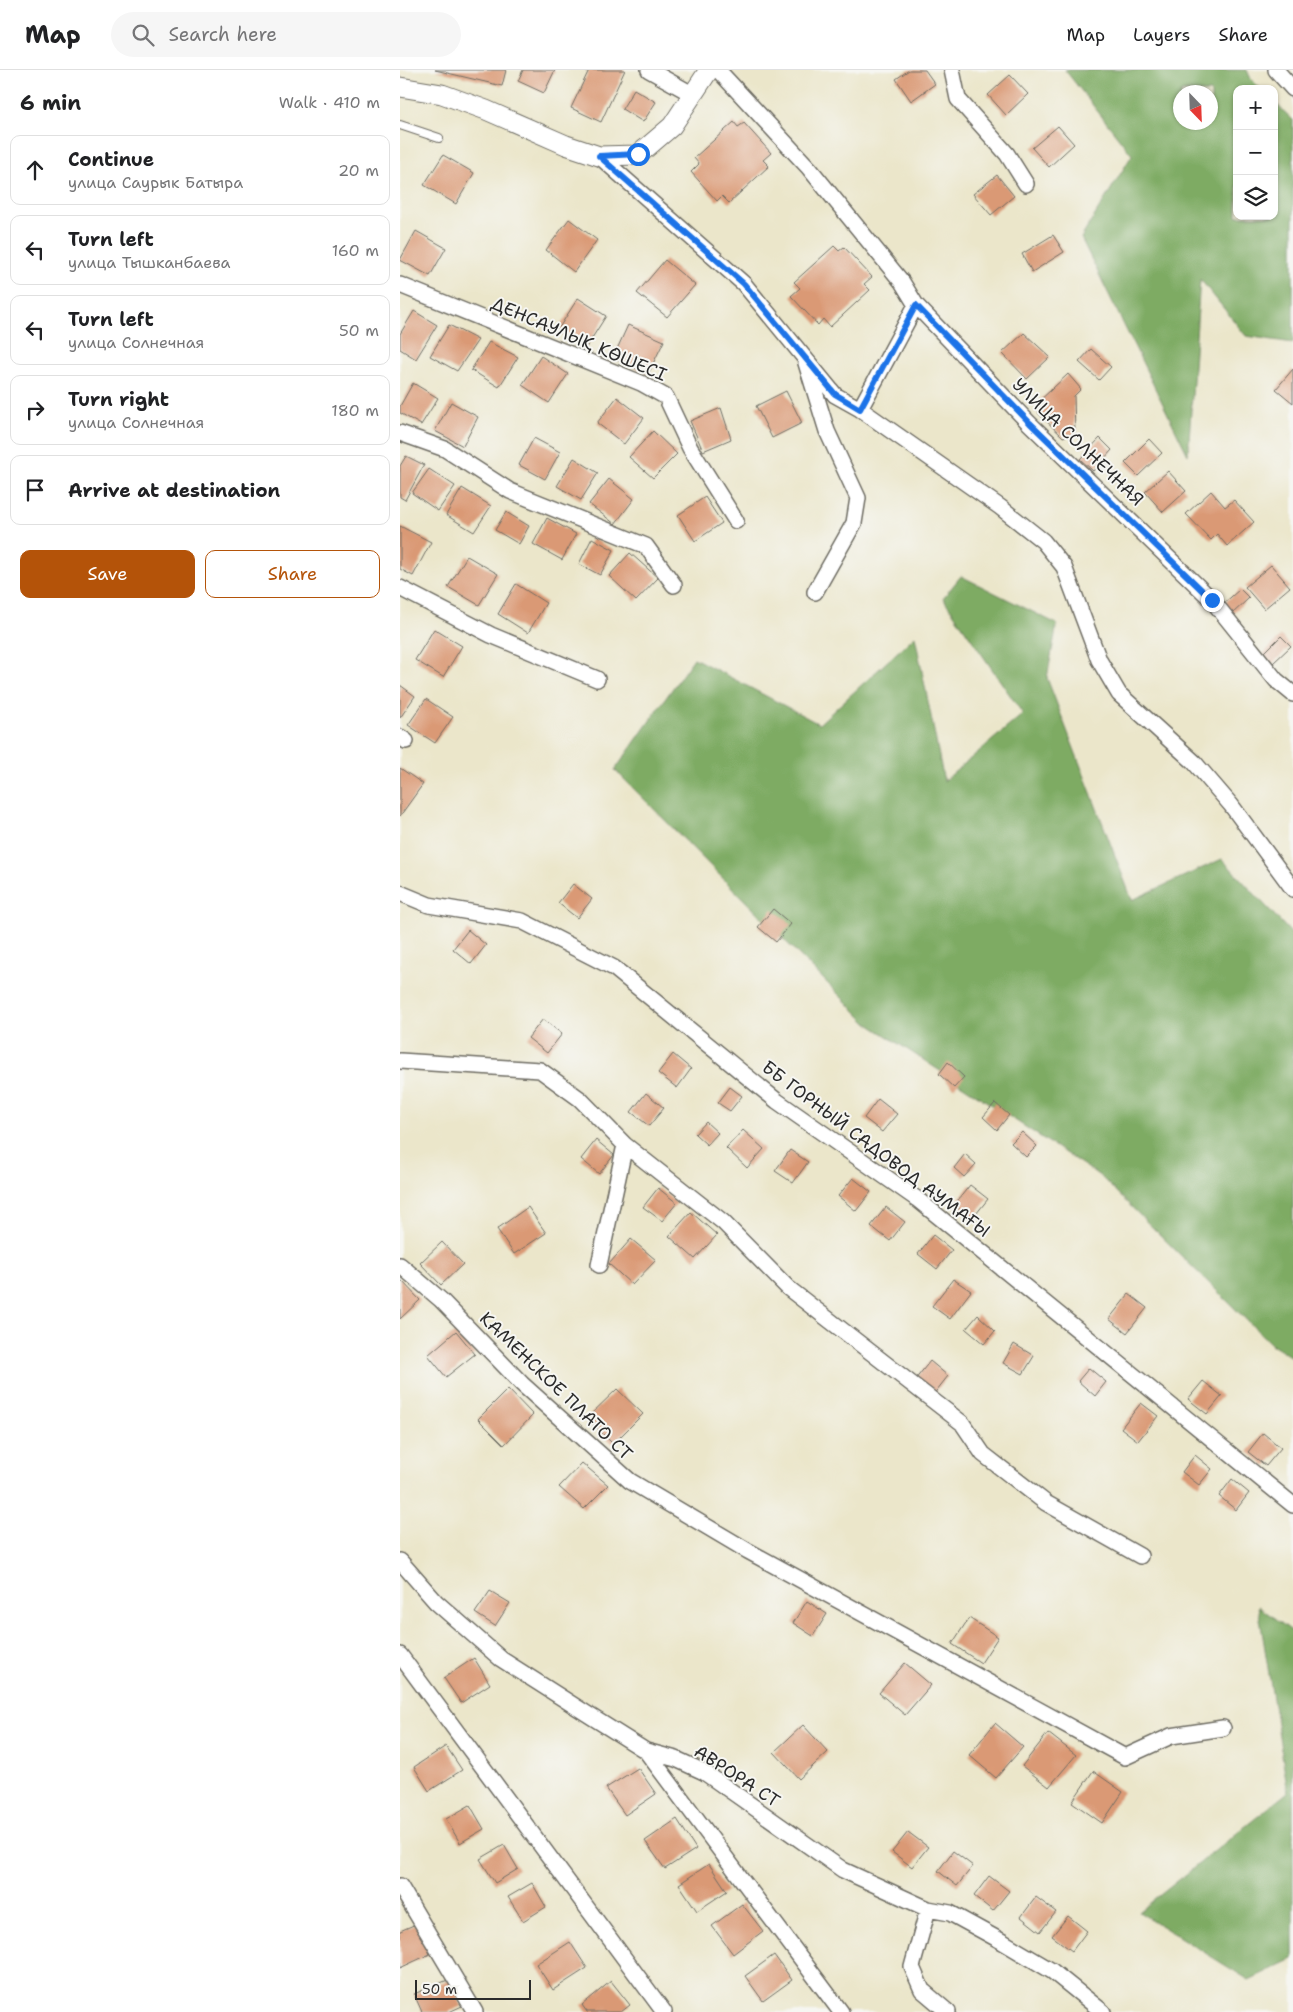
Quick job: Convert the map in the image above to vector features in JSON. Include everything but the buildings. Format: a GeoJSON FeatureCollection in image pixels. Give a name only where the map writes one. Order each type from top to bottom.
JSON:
{"type":"FeatureCollection","features":[{"type":"Feature","properties":{"kind":"street"},"geometry":{"type":"LineString","coordinates":[[649,70],[692,94]]}},
{"type":"Feature","properties":{"kind":"street"},"geometry":{"type":"LineString","coordinates":[[400,87],[442,94],[486,110],[566,145],[599,156],[638,154],[672,126],[709,70]]}},
{"type":"Feature","properties":{"kind":"street","name":"УЛИЦА СОЛНЕЧНАЯ"},"geometry":{"type":"LineString","coordinates":[[718,70],[810,168],[902,282],[916,305],[1030,423],[1212,600],[1276,680],[1293,694]]}},
{"type":"Feature","properties":{"kind":"street"},"geometry":{"type":"LineString","coordinates":[[952,70],[958,99],[1007,154],[1026,184]]}},
{"type":"Feature","properties":{"kind":"street"},"geometry":{"type":"LineString","coordinates":[[1276,70],[1293,89]]}},
{"type":"Feature","properties":{"kind":"street"},"geometry":{"type":"LineString","coordinates":[[599,156],[744,284],[835,394],[860,409],[1000,507],[1042,541],[1064,567],[1099,660],[1119,694],[1194,762],[1231,805],[1293,889]]}},
{"type":"Feature","properties":{"kind":"street","name":"ДЕНСАУЛЫҚ КӨШЕСІ"},"geometry":{"type":"LineString","coordinates":[[400,285],[641,383],[666,397],[690,448],[736,521]]}},
{"type":"Feature","properties":{"kind":"street"},"geometry":{"type":"LineString","coordinates":[[860,409],[916,305]]}},
{"type":"Feature","properties":{"kind":"street"},"geometry":{"type":"LineString","coordinates":[[804,357],[827,432],[858,498],[854,524],[815,592]]}},
{"type":"Feature","properties":{"kind":"street"},"geometry":{"type":"LineString","coordinates":[[400,433],[445,449],[510,491],[646,546],[674,585]]}},
{"type":"Feature","properties":{"kind":"street"},"geometry":{"type":"LineString","coordinates":[[400,588],[491,635],[597,679]]}},
{"type":"Feature","properties":{"kind":"street","name":"ББ ГОРНЫЙ САДОВОД АУМАҒЫ"},"geometry":{"type":"LineString","coordinates":[[400,893],[429,905],[522,920],[614,968],[777,1101],[917,1199],[1293,1505]]}},
{"type":"Feature","properties":{"kind":"street"},"geometry":{"type":"LineString","coordinates":[[400,1061],[540,1070],[580,1099],[625,1145],[723,1222],[788,1288],[962,1423],[983,1454],[1046,1503],[1140,1556]]}},
{"type":"Feature","properties":{"kind":"street"},"geometry":{"type":"LineString","coordinates":[[599,1265],[625,1145]]}},
{"type":"Feature","properties":{"kind":"street","name":"КАМЕНСКОЕ ПЛАТО СТ"},"geometry":{"type":"LineString","coordinates":[[400,1265],[441,1300],[522,1384],[630,1481],[748,1551],[1124,1757],[1171,1736],[1223,1728]]}},
{"type":"Feature","properties":{"kind":"street","name":"АВРОРА СТ"},"geometry":{"type":"LineString","coordinates":[[400,1561],[436,1602],[501,1659],[646,1752],[676,1759],[704,1772],[843,1870],[928,1909],[950,1913],[1052,1971],[1103,2012]]}},
{"type":"Feature","properties":{"kind":"street"},"geometry":{"type":"LineString","coordinates":[[400,1655],[664,2012]]}},
{"type":"Feature","properties":{"kind":"street"},"geometry":{"type":"LineString","coordinates":[[646,1752],[841,2012]]}},
{"type":"Feature","properties":{"kind":"street"},"geometry":{"type":"LineString","coordinates":[[400,1886],[475,2012]]}},
{"type":"Feature","properties":{"kind":"street"},"geometry":{"type":"LineString","coordinates":[[928,1909],[912,1967],[922,1990],[948,2012]]}},
{"type":"Feature","properties":{"kind":"lane"},"geometry":{"type":"LineString","coordinates":[[400,125],[439,138]]}},
{"type":"Feature","properties":{"kind":"green space"},"geometry":{"type":"Polygon","coordinates":[[[1065,70],[1247,70],[1251,79],[1257,85],[1233,85],[1233,220],[1278,220],[1278,106],[1293,120],[1293,343],[1246,336],[1200,279],[1188,455],[1081,238],[1132,155],[1065,70]]]}},
{"type":"Feature","properties":{"kind":"green space"},"geometry":{"type":"Polygon","coordinates":[[[961,576],[1057,624],[1047,678],[1132,900],[1222,859],[1293,935],[1293,1358],[1272,1345],[1100,1176],[867,1023],[615,770],[694,658],[819,724],[915,636],[944,781],[1023,714],[943,598],[961,576]]]}},
{"type":"Feature","properties":{"kind":"green space"},"geometry":{"type":"Polygon","coordinates":[[[1258,1606],[1293,1632],[1293,1959],[1249,1980],[1139,1912],[1288,1792],[1258,1606]]]}},
{"type":"Feature","properties":{"kind":"route"},"geometry":{"type":"LineString","coordinates":[[638,154],[599,156],[744,284],[835,394],[860,409],[916,305],[1030,423],[1212,600]]}}]}
